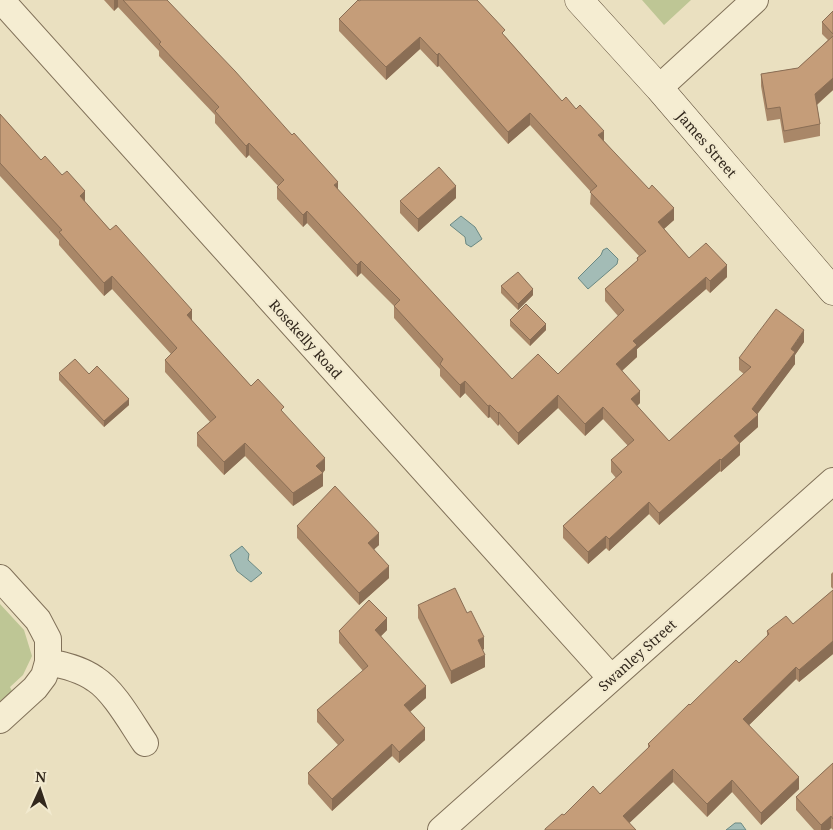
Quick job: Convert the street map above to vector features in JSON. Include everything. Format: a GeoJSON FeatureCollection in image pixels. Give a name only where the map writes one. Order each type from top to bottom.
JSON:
{"type":"FeatureCollection","features":[{"type":"Feature","properties":{"kind":"street","name":"Rosekelly Road"},"geometry":{"type":"LineString","coordinates":[[1,0],[611,678]]}},
{"type":"Feature","properties":{"kind":"street","name":"James Street"},"geometry":{"type":"LineString","coordinates":[[579,0],[659,88],[833,291]]}},
{"type":"Feature","properties":{"kind":"street"},"geometry":{"type":"LineString","coordinates":[[659,88],[755,0]]}},
{"type":"Feature","properties":{"kind":"street","name":"Swanley Street"},"geometry":{"type":"LineString","coordinates":[[441,830],[833,481]]}},
{"type":"Feature","properties":{"kind":"street"},"geometry":{"type":"LineString","coordinates":[[0,578],[38,620],[48,639],[48,662],[44,676],[35,688],[0,720]]}},
{"type":"Feature","properties":{"kind":"street"},"geometry":{"type":"LineString","coordinates":[[48,662],[71,667],[96,679],[112,695],[145,743]]}},
{"type":"Feature","properties":{"kind":"green space"},"geometry":{"type":"Polygon","coordinates":[[[642,0],[691,0],[664,25],[642,0]]]}},
{"type":"Feature","properties":{"kind":"green space"},"geometry":{"type":"Polygon","coordinates":[[[0,604],[24,630],[32,656],[23,675],[10,687],[12,691],[0,701],[0,604]]]}},
{"type":"Feature","properties":{"kind":"water"},"geometry":{"type":"Polygon","coordinates":[[[461,216],[475,227],[482,239],[471,247],[466,244],[465,237],[450,225],[461,216]]]}},
{"type":"Feature","properties":{"kind":"water"},"geometry":{"type":"Polygon","coordinates":[[[607,248],[618,259],[617,264],[588,289],[578,278],[607,248]]]}},
{"type":"Feature","properties":{"kind":"water"},"geometry":{"type":"Polygon","coordinates":[[[242,546],[249,554],[248,560],[262,573],[251,582],[237,571],[230,555],[242,546]]]}},
{"type":"Feature","properties":{"kind":"water"},"geometry":{"type":"Polygon","coordinates":[[[735,823],[741,823],[746,830],[726,830],[735,823]]]}},
{"type":"Feature","properties":{"kind":"building"},"geometry":{"type":"Polygon","coordinates":[[[123,0],[167,0],[235,71],[292,135],[294,133],[338,182],[334,185],[512,379],[538,354],[558,374],[624,310],[605,289],[646,251],[590,192],[597,186],[530,113],[508,132],[439,53],[437,55],[420,37],[386,67],[339,19],[358,0],[477,0],[505,30],[502,33],[562,101],[566,97],[576,109],[580,105],[604,131],[598,135],[649,189],[652,185],[674,208],[658,222],[689,258],[706,243],[727,265],[710,281],[706,277],[633,341],[637,345],[616,364],[640,391],[631,399],[669,441],[751,367],[739,358],[776,309],[804,330],[791,349],[795,352],[752,409],[758,415],[734,436],[740,443],[659,513],[649,502],[609,539],[606,536],[588,552],[563,526],[622,472],[611,460],[634,440],[603,407],[585,424],[558,395],[518,433],[499,412],[490,405],[488,406],[465,381],[460,385],[440,364],[443,359],[394,306],[400,300],[361,261],[357,265],[307,211],[303,215],[277,187],[284,180],[249,143],[246,146],[215,111],[219,107],[159,44],[161,42],[123,0]]]}},
{"type":"Feature","properties":{"kind":"building"},"geometry":{"type":"Polygon","coordinates":[[[833,11],[833,34],[822,22],[833,11]]]}},
{"type":"Feature","properties":{"kind":"building"},"geometry":{"type":"Polygon","coordinates":[[[833,36],[833,78],[815,94],[820,124],[784,131],[780,107],[767,109],[761,74],[798,68],[833,36]]]}},
{"type":"Feature","properties":{"kind":"building"},"geometry":{"type":"Polygon","coordinates":[[[0,114],[41,160],[45,156],[62,175],[67,171],[85,191],[80,196],[110,230],[116,225],[192,310],[187,315],[251,386],[258,379],[284,407],[281,410],[325,458],[316,466],[323,473],[293,493],[245,443],[224,462],[197,433],[216,417],[165,360],[177,348],[112,276],[104,283],[59,232],[62,230],[0,163],[0,114]]]}},
{"type":"Feature","properties":{"kind":"building"},"geometry":{"type":"Polygon","coordinates":[[[439,167],[456,186],[418,219],[400,201],[439,167]]]}},
{"type":"Feature","properties":{"kind":"building"},"geometry":{"type":"Polygon","coordinates":[[[518,272],[533,289],[518,304],[501,286],[518,272]]]}},
{"type":"Feature","properties":{"kind":"building"},"geometry":{"type":"Polygon","coordinates":[[[526,304],[546,324],[530,340],[510,320],[526,304]]]}},
{"type":"Feature","properties":{"kind":"building"},"geometry":{"type":"Polygon","coordinates":[[[75,359],[89,374],[97,366],[129,399],[104,421],[59,373],[75,359]]]}},
{"type":"Feature","properties":{"kind":"building"},"geometry":{"type":"Polygon","coordinates":[[[335,486],[379,533],[368,543],[389,566],[359,593],[297,526],[335,486]]]}},
{"type":"Feature","properties":{"kind":"building"},"geometry":{"type":"Polygon","coordinates":[[[455,588],[467,613],[471,611],[484,637],[478,640],[485,655],[451,671],[418,605],[455,588]]]}},
{"type":"Feature","properties":{"kind":"building"},"geometry":{"type":"Polygon","coordinates":[[[833,590],[833,641],[799,670],[796,667],[743,719],[799,777],[761,813],[732,780],[707,804],[673,769],[623,816],[636,830],[545,830],[562,814],[564,815],[593,786],[600,794],[650,746],[648,744],[689,704],[736,660],[739,663],[769,634],[767,631],[786,616],[793,624],[833,590]]]}},
{"type":"Feature","properties":{"kind":"building"},"geometry":{"type":"Polygon","coordinates":[[[369,600],[387,618],[375,630],[426,686],[404,705],[425,728],[399,752],[392,744],[332,799],[308,773],[344,740],[317,710],[368,666],[339,631],[369,600]]]}},
{"type":"Feature","properties":{"kind":"building"},"geometry":{"type":"Polygon","coordinates":[[[833,763],[833,819],[831,816],[821,825],[796,797],[833,763]]]}}]}
